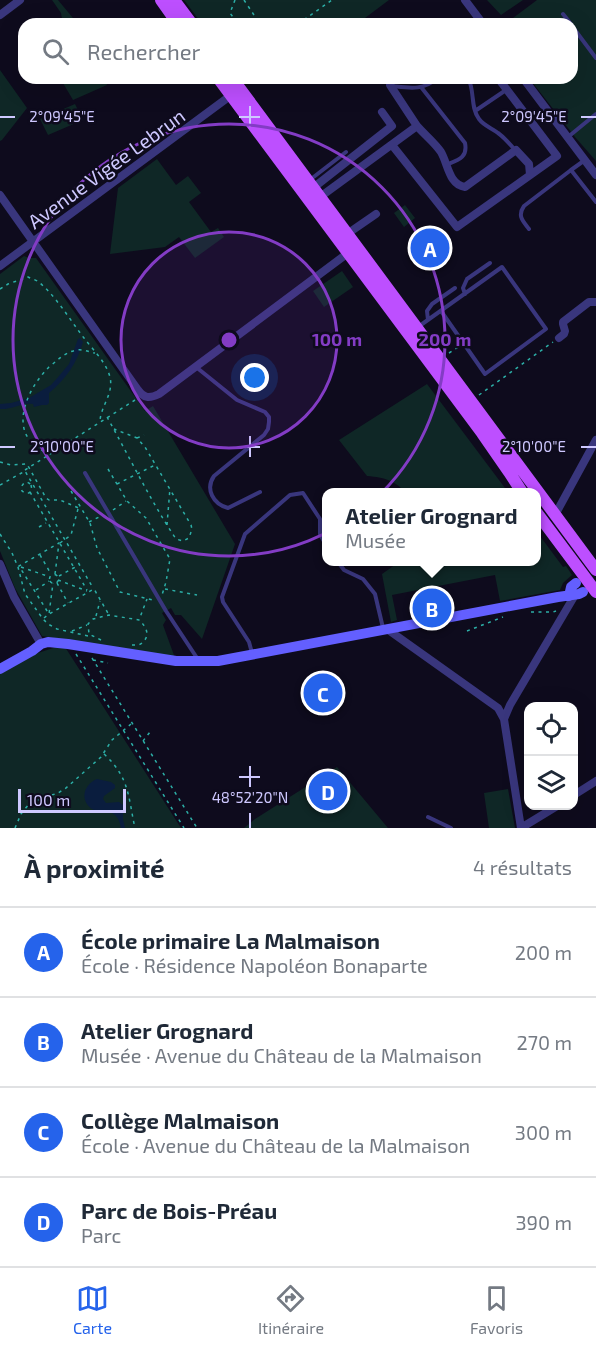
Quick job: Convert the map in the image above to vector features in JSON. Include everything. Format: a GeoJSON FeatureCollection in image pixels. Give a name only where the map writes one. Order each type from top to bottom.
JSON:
{"type":"FeatureCollection","features":[{"type":"Feature","properties":{"kind":"main road"},"geometry":{"type":"LineString","coordinates":[[161,0],[174,18]]}},
{"type":"Feature","properties":{"kind":"main road"},"geometry":{"type":"LineString","coordinates":[[174,0],[188,18]]}},
{"type":"Feature","properties":{"kind":"main road"},"geometry":{"type":"LineString","coordinates":[[222,84],[309,186],[348,253],[519,488]]}},
{"type":"Feature","properties":{"kind":"main road"},"geometry":{"type":"LineString","coordinates":[[236,84],[309,186],[535,488]]}},
{"type":"Feature","properties":{"kind":"main road"},"geometry":{"type":"LineString","coordinates":[[509,472],[517,475],[528,488]]}},
{"type":"Feature","properties":{"kind":"main road"},"geometry":{"type":"LineString","coordinates":[[541,496],[596,570]]}},
{"type":"Feature","properties":{"kind":"main road"},"geometry":{"type":"LineString","coordinates":[[541,507],[546,514],[555,515]]}},
{"type":"Feature","properties":{"kind":"main road"},"geometry":{"type":"LineString","coordinates":[[548,528],[555,515]]}},
{"type":"Feature","properties":{"kind":"main road"},"geometry":{"type":"LineString","coordinates":[[541,518],[585,587]]}},
{"type":"Feature","properties":{"kind":"street"},"geometry":{"type":"LineString","coordinates":[[0,15],[20,0]]}},
{"type":"Feature","properties":{"kind":"street"},"geometry":{"type":"LineString","coordinates":[[465,0],[478,18]]}},
{"type":"Feature","properties":{"kind":"street"},"geometry":{"type":"LineString","coordinates":[[393,84],[417,126],[440,151],[454,181],[459,186],[465,187],[516,150],[529,164],[530,175]]}},
{"type":"Feature","properties":{"kind":"street"},"geometry":{"type":"LineString","coordinates":[[392,145],[457,227],[557,156],[502,84]]}},
{"type":"Feature","properties":{"kind":"street"},"geometry":{"type":"LineString","coordinates":[[527,84],[596,175]]}},
{"type":"Feature","properties":{"kind":"street","name":"Avenue Vigée Lebrun"},"geometry":{"type":"LineString","coordinates":[[0,266],[230,96]]}},
{"type":"Feature","properties":{"kind":"street"},"geometry":{"type":"LineString","coordinates":[[309,186],[392,126],[382,112]]}},
{"type":"Feature","properties":{"kind":"street"},"geometry":{"type":"LineString","coordinates":[[309,186],[392,145],[417,126]]}},
{"type":"Feature","properties":{"kind":"street"},"geometry":{"type":"LineString","coordinates":[[0,195],[138,390],[147,398],[153,398],[159,394],[348,253]]}},
{"type":"Feature","properties":{"kind":"street"},"geometry":{"type":"LineString","coordinates":[[347,234],[376,214]]}},
{"type":"Feature","properties":{"kind":"street"},"geometry":{"type":"LineString","coordinates":[[559,338],[565,331],[563,322],[589,302],[596,302]]}},
{"type":"Feature","properties":{"kind":"street"},"geometry":{"type":"LineString","coordinates":[[555,515],[596,440]]}},
{"type":"Feature","properties":{"kind":"street"},"geometry":{"type":"LineString","coordinates":[[0,564],[14,597],[41,644]]}},
{"type":"Feature","properties":{"kind":"street"},"geometry":{"type":"LineString","coordinates":[[0,669],[48,642],[176,661],[218,660],[385,629],[585,587]]}},
{"type":"Feature","properties":{"kind":"street"},"geometry":{"type":"LineString","coordinates":[[504,719],[510,705],[585,587]]}},
{"type":"Feature","properties":{"kind":"street"},"geometry":{"type":"LineString","coordinates":[[385,629],[498,708],[504,719],[521,828],[550,810]]}},
{"type":"Feature","properties":{"kind":"street"},"geometry":{"type":"LineString","coordinates":[[578,792],[595,783]]}},
{"type":"Feature","properties":{"kind":"lane"},"geometry":{"type":"LineString","coordinates":[[563,14],[566,18]]}},
{"type":"Feature","properties":{"kind":"lane"},"geometry":{"type":"LineString","coordinates":[[578,34],[596,58]]}},
{"type":"Feature","properties":{"kind":"lane"},"geometry":{"type":"LineString","coordinates":[[404,84],[421,87],[430,84]]}},
{"type":"Feature","properties":{"kind":"lane"},"geometry":{"type":"LineString","coordinates":[[471,84],[475,111],[479,119],[516,150]]}},
{"type":"Feature","properties":{"kind":"lane"},"geometry":{"type":"LineString","coordinates":[[421,87],[465,143],[464,156],[446,165]]}},
{"type":"Feature","properties":{"kind":"lane"},"geometry":{"type":"LineString","coordinates":[[475,111],[507,90]]}},
{"type":"Feature","properties":{"kind":"lane"},"geometry":{"type":"LineString","coordinates":[[567,137],[596,114]]}},
{"type":"Feature","properties":{"kind":"lane"},"geometry":{"type":"LineString","coordinates":[[309,186],[346,152]]}},
{"type":"Feature","properties":{"kind":"lane"},"geometry":{"type":"LineString","coordinates":[[529,230],[520,217],[520,211],[524,206],[585,160]]}},
{"type":"Feature","properties":{"kind":"lane"},"geometry":{"type":"LineString","coordinates":[[571,170],[596,202]]}},
{"type":"Feature","properties":{"kind":"lane"},"geometry":{"type":"LineString","coordinates":[[465,294],[463,288],[467,279],[490,263]]}},
{"type":"Feature","properties":{"kind":"lane"},"geometry":{"type":"LineString","coordinates":[[417,328],[502,267],[546,329],[484,374],[441,311]]}},
{"type":"Feature","properties":{"kind":"lane"},"geometry":{"type":"LineString","coordinates":[[428,320],[427,311],[432,304],[455,288]]}},
{"type":"Feature","properties":{"kind":"lane"},"geometry":{"type":"LineString","coordinates":[[196,367],[237,400],[265,412],[269,422],[264,435],[214,476],[210,482],[210,491],[216,502],[228,508],[260,492]]}},
{"type":"Feature","properties":{"kind":"lane"},"geometry":{"type":"LineString","coordinates":[[85,473],[199,661]]}},
{"type":"Feature","properties":{"kind":"lane"},"geometry":{"type":"LineString","coordinates":[[252,654],[249,642],[222,597],[245,534],[290,495],[303,494],[320,519],[322,538]]}},
{"type":"Feature","properties":{"kind":"lane"},"geometry":{"type":"LineString","coordinates":[[341,566],[344,570],[363,579],[375,594],[385,629]]}},
{"type":"Feature","properties":{"kind":"lane"},"geometry":{"type":"LineString","coordinates":[[428,817],[451,828]]}},
{"type":"Feature","properties":{"kind":"path"},"geometry":{"type":"LineString","coordinates":[[234,18],[230,13],[235,0]]}},
{"type":"Feature","properties":{"kind":"path"},"geometry":{"type":"LineString","coordinates":[[244,0],[256,18]]}},
{"type":"Feature","properties":{"kind":"path"},"geometry":{"type":"LineString","coordinates":[[306,18],[332,0]]}},
{"type":"Feature","properties":{"kind":"path"},"geometry":{"type":"LineString","coordinates":[[0,289],[28,277],[38,282],[60,304],[105,367],[110,379],[109,395],[100,416],[100,422]]}},
{"type":"Feature","properties":{"kind":"path"},"geometry":{"type":"LineString","coordinates":[[476,398],[559,338]]}},
{"type":"Feature","properties":{"kind":"path"},"geometry":{"type":"LineString","coordinates":[[446,355],[463,344]]}},
{"type":"Feature","properties":{"kind":"path"},"geometry":{"type":"LineString","coordinates":[[51,454],[37,447],[24,431],[24,405],[41,375],[60,357],[75,350],[96,354]]}},
{"type":"Feature","properties":{"kind":"path"},"geometry":{"type":"LineString","coordinates":[[0,485],[136,399]]}},
{"type":"Feature","properties":{"kind":"path"},"geometry":{"type":"LineString","coordinates":[[107,417],[166,525],[176,539],[189,538],[192,533],[191,525],[145,447],[137,438],[114,429]]}},
{"type":"Feature","properties":{"kind":"path"},"geometry":{"type":"LineString","coordinates":[[137,438],[144,435]]}},
{"type":"Feature","properties":{"kind":"path"},"geometry":{"type":"LineString","coordinates":[[0,462],[11,465],[27,464],[46,498],[60,500],[80,509]]}},
{"type":"Feature","properties":{"kind":"path"},"geometry":{"type":"LineString","coordinates":[[117,484],[156,465]]}},
{"type":"Feature","properties":{"kind":"path"},"geometry":{"type":"LineString","coordinates":[[71,491],[90,523],[97,548],[120,592],[155,600],[159,598],[164,588],[170,559],[146,518],[127,501],[108,468]]}},
{"type":"Feature","properties":{"kind":"path"},"geometry":{"type":"LineString","coordinates":[[25,471],[109,615]]}},
{"type":"Feature","properties":{"kind":"path"},"geometry":{"type":"LineString","coordinates":[[30,492],[23,493],[21,487],[27,482],[32,485]]}},
{"type":"Feature","properties":{"kind":"path"},"geometry":{"type":"LineString","coordinates":[[30,492],[32,485]]}},
{"type":"Feature","properties":{"kind":"path"},"geometry":{"type":"LineString","coordinates":[[166,525],[170,488]]}},
{"type":"Feature","properties":{"kind":"path"},"geometry":{"type":"LineString","coordinates":[[30,492],[88,591]]}},
{"type":"Feature","properties":{"kind":"path"},"geometry":{"type":"LineString","coordinates":[[19,567],[70,535],[80,509]]}},
{"type":"Feature","properties":{"kind":"path"},"geometry":{"type":"LineString","coordinates":[[39,527],[47,522]]}},
{"type":"Feature","properties":{"kind":"path"},"geometry":{"type":"LineString","coordinates":[[0,534],[49,614]]}},
{"type":"Feature","properties":{"kind":"path"},"geometry":{"type":"LineString","coordinates":[[52,575],[59,543]]}},
{"type":"Feature","properties":{"kind":"path"},"geometry":{"type":"LineString","coordinates":[[40,554],[68,603]]}},
{"type":"Feature","properties":{"kind":"path"},"geometry":{"type":"LineString","coordinates":[[49,614],[54,582],[58,576],[80,564]]}},
{"type":"Feature","properties":{"kind":"path"},"geometry":{"type":"LineString","coordinates":[[19,567],[58,576]]}},
{"type":"Feature","properties":{"kind":"path"},"geometry":{"type":"LineString","coordinates":[[19,567],[25,594],[48,624],[57,629],[101,640]]}},
{"type":"Feature","properties":{"kind":"path"},"geometry":{"type":"LineString","coordinates":[[35,590],[54,582],[88,591]]}},
{"type":"Feature","properties":{"kind":"path"},"geometry":{"type":"LineString","coordinates":[[164,588],[197,595]]}},
{"type":"Feature","properties":{"kind":"path"},"geometry":{"type":"LineString","coordinates":[[43,619],[94,589]]}},
{"type":"Feature","properties":{"kind":"path"},"geometry":{"type":"LineString","coordinates":[[139,620],[147,598]]}},
{"type":"Feature","properties":{"kind":"path"},"geometry":{"type":"LineString","coordinates":[[71,631],[88,624],[95,617],[100,600]]}},
{"type":"Feature","properties":{"kind":"path"},"geometry":{"type":"LineString","coordinates":[[529,612],[553,612],[559,609]]}},
{"type":"Feature","properties":{"kind":"path"},"geometry":{"type":"LineString","coordinates":[[95,617],[109,615],[139,620],[148,633],[146,639],[139,645],[126,644]]}},
{"type":"Feature","properties":{"kind":"path"},"geometry":{"type":"LineString","coordinates":[[467,631],[508,615]]}},
{"type":"Feature","properties":{"kind":"path"},"geometry":{"type":"LineString","coordinates":[[88,624],[89,634],[92,636]]}},
{"type":"Feature","properties":{"kind":"path"},"geometry":{"type":"LineString","coordinates":[[68,644],[184,828]]}},
{"type":"Feature","properties":{"kind":"path"},"geometry":{"type":"LineString","coordinates":[[108,663],[92,659],[197,828]]}},
{"type":"Feature","properties":{"kind":"path"},"geometry":{"type":"LineString","coordinates":[[15,828],[28,804],[58,794],[104,754],[112,740],[132,724]]}},
{"type":"Feature","properties":{"kind":"path"},"geometry":{"type":"LineString","coordinates":[[143,742],[150,732]]}},
{"type":"Feature","properties":{"kind":"path"},"geometry":{"type":"LineString","coordinates":[[104,754],[115,766],[124,782],[130,798],[135,828]]}},
{"type":"Feature","properties":{"kind":"green space"},"geometry":{"type":"Polygon","coordinates":[[[52,0],[58,0],[73,18],[62,18],[52,0]]]}},
{"type":"Feature","properties":{"kind":"green space"},"geometry":{"type":"Polygon","coordinates":[[[184,0],[389,0],[365,18],[198,18],[184,0]]]}},
{"type":"Feature","properties":{"kind":"green space"},"geometry":{"type":"Polygon","coordinates":[[[487,0],[523,0],[501,15],[487,0]]]}},
{"type":"Feature","properties":{"kind":"green space"},"geometry":{"type":"Polygon","coordinates":[[[537,0],[596,0],[596,161],[534,84],[578,84],[578,18],[513,18],[537,0]]]}},
{"type":"Feature","properties":{"kind":"green space"},"geometry":{"type":"Polygon","coordinates":[[[0,70],[27,108],[0,141],[0,70]]]}},
{"type":"Feature","properties":{"kind":"green space"},"geometry":{"type":"Polygon","coordinates":[[[64,84],[107,84],[107,85],[73,100],[64,84]]]}},
{"type":"Feature","properties":{"kind":"green space"},"geometry":{"type":"Polygon","coordinates":[[[75,104],[83,120],[48,135],[40,119],[75,104]]]}},
{"type":"Feature","properties":{"kind":"green space"},"geometry":{"type":"Polygon","coordinates":[[[157,159],[176,185],[188,176],[201,193],[189,202],[211,232],[218,228],[224,237],[195,258],[179,237],[165,247],[110,254],[118,188],[157,159]]]}},
{"type":"Feature","properties":{"kind":"green space"},"geometry":{"type":"Polygon","coordinates":[[[405,205],[415,218],[404,227],[394,213],[405,205]]]}},
{"type":"Feature","properties":{"kind":"green space"},"geometry":{"type":"Polygon","coordinates":[[[24,256],[36,258],[145,411],[153,406],[235,544],[202,639],[181,615],[175,615],[171,608],[162,613],[166,620],[163,625],[175,658],[42,636],[15,588],[0,551],[0,274],[24,256]]]}},
{"type":"Feature","properties":{"kind":"green space"},"geometry":{"type":"Polygon","coordinates":[[[342,271],[353,287],[324,307],[313,291],[342,271]]]}},
{"type":"Feature","properties":{"kind":"green space"},"geometry":{"type":"Polygon","coordinates":[[[427,384],[505,488],[401,488],[388,480],[367,476],[339,440],[427,384]]]}},
{"type":"Feature","properties":{"kind":"green space"},"geometry":{"type":"Polygon","coordinates":[[[541,537],[563,567],[566,566],[572,575],[563,583],[560,590],[500,601],[495,575],[392,595],[397,620],[391,622],[382,574],[393,566],[541,566],[541,537]]]}},
{"type":"Feature","properties":{"kind":"green space"},"geometry":{"type":"Polygon","coordinates":[[[56,647],[65,647],[181,828],[0,828],[0,672],[29,656],[56,647]]]}},
{"type":"Feature","properties":{"kind":"green space"},"geometry":{"type":"Polygon","coordinates":[[[337,767],[388,828],[244,828],[255,819],[337,767]]]}},
{"type":"Feature","properties":{"kind":"green space"},"geometry":{"type":"Polygon","coordinates":[[[508,789],[515,828],[489,828],[484,793],[508,789]]]}},
{"type":"Feature","properties":{"kind":"water"},"geometry":{"type":"Polygon","coordinates":[[[80,338],[83,342],[78,357],[66,376],[49,393],[47,405],[34,407],[33,404],[29,404],[0,409],[0,404],[29,398],[51,385],[69,364],[80,338]]]}},
{"type":"Feature","properties":{"kind":"water"},"geometry":{"type":"Polygon","coordinates":[[[97,779],[115,785],[115,788],[103,799],[106,803],[119,802],[123,805],[125,828],[121,828],[113,813],[92,809],[85,801],[86,788],[97,779]]]}},
{"type":"Feature","properties":{"kind":"place","name":"École primaire La Malmaison"},"geometry":{"type":"Point","coordinates":[430,248]}},
{"type":"Feature","properties":{"kind":"place","name":"Atelier Grognard"},"geometry":{"type":"Point","coordinates":[432,608]}},
{"type":"Feature","properties":{"kind":"place","name":"Collège Malmaison"},"geometry":{"type":"Point","coordinates":[323,693]}},
{"type":"Feature","properties":{"kind":"place","name":"Parc de Bois-Préau"},"geometry":{"type":"Point","coordinates":[328,791]}}]}
